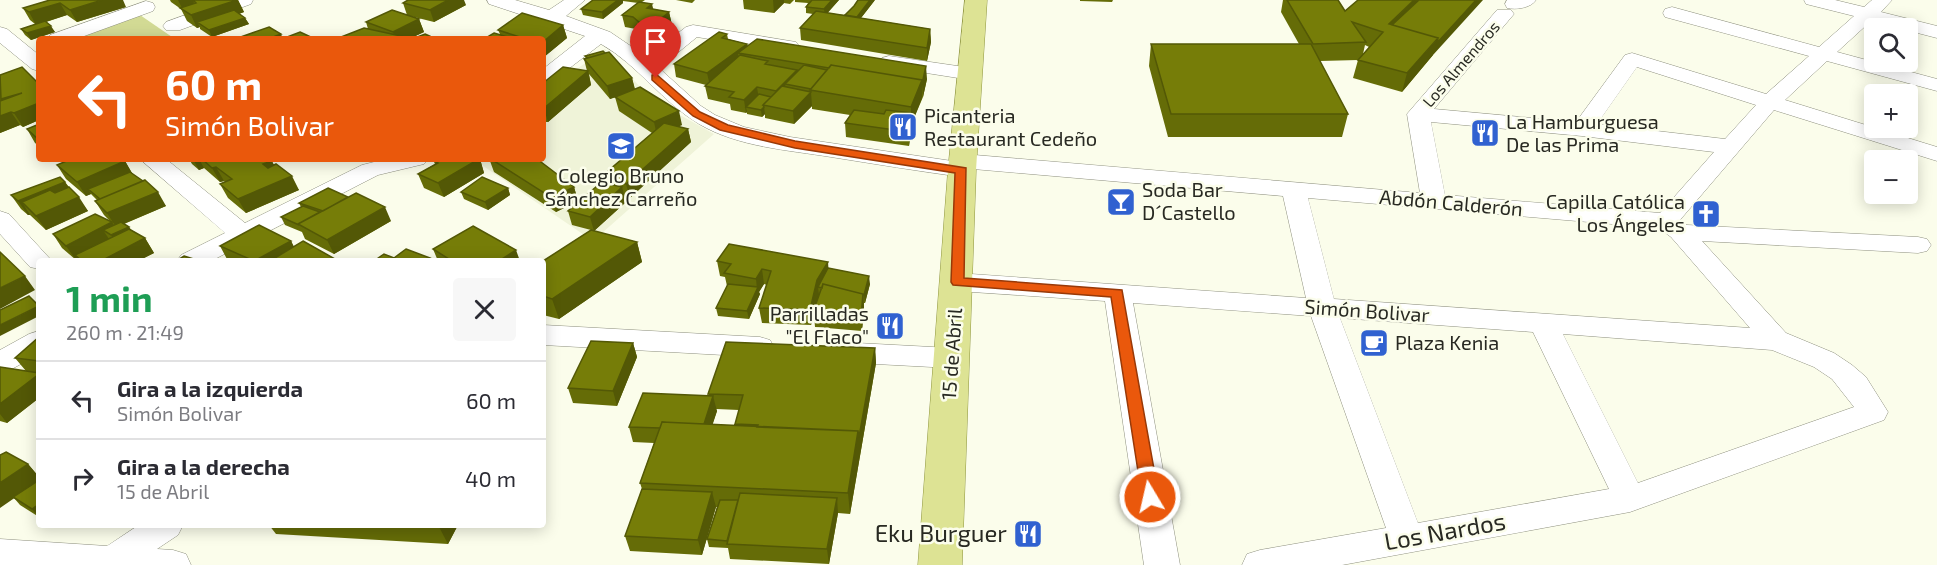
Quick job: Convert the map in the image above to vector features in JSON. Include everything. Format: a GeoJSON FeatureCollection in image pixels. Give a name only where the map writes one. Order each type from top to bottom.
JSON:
{"type":"FeatureCollection","features":[{"type":"Feature","properties":{"kind":"main road","name":"15 de Abril"},"geometry":{"type":"LineString","coordinates":[[940,565],[962,166],[976,0]]}},
{"type":"Feature","properties":{"kind":"street"},"geometry":{"type":"LineString","coordinates":[[173,26],[244,0]]}},
{"type":"Feature","properties":{"kind":"street","name":"Abdón Calderón"},"geometry":{"type":"LineString","coordinates":[[496,0],[533,20],[598,36],[615,43],[696,114],[724,127],[795,145],[962,166],[1294,189],[1673,226],[1918,245]]}},
{"type":"Feature","properties":{"kind":"street"},"geometry":{"type":"LineString","coordinates":[[533,20],[576,0]]}},
{"type":"Feature","properties":{"kind":"street"},"geometry":{"type":"LineString","coordinates":[[1813,0],[1937,32]]}},
{"type":"Feature","properties":{"kind":"street"},"geometry":{"type":"LineString","coordinates":[[1776,340],[1673,226],[1730,147],[1770,102],[1883,0]]}},
{"type":"Feature","properties":{"kind":"street"},"geometry":{"type":"LineString","coordinates":[[64,36],[141,4],[187,36]]}},
{"type":"Feature","properties":{"kind":"street","name":"Los Almendros"},"geometry":{"type":"LineString","coordinates":[[1418,114],[1515,6]]}},
{"type":"Feature","properties":{"kind":"street"},"geometry":{"type":"LineString","coordinates":[[1672,13],[1937,85]]}},
{"type":"Feature","properties":{"kind":"street"},"geometry":{"type":"LineString","coordinates":[[646,68],[693,32],[809,49]]}},
{"type":"Feature","properties":{"kind":"street"},"geometry":{"type":"LineString","coordinates":[[0,33],[31,48]]}},
{"type":"Feature","properties":{"kind":"street"},"geometry":{"type":"LineString","coordinates":[[546,77],[598,36]]}},
{"type":"Feature","properties":{"kind":"street"},"geometry":{"type":"LineString","coordinates":[[0,59],[31,48]]}},
{"type":"Feature","properties":{"kind":"street"},"geometry":{"type":"LineString","coordinates":[[867,58],[971,74]]}},
{"type":"Feature","properties":{"kind":"street"},"geometry":{"type":"LineString","coordinates":[[1582,129],[1632,59],[1937,154]]}},
{"type":"Feature","properties":{"kind":"street"},"geometry":{"type":"LineString","coordinates":[[1434,201],[1418,114],[1582,129],[1730,147]]}},
{"type":"Feature","properties":{"kind":"street"},"geometry":{"type":"LineString","coordinates":[[156,162],[242,234]]}},
{"type":"Feature","properties":{"kind":"street"},"geometry":{"type":"LineString","coordinates":[[196,258],[362,165],[389,162]]}},
{"type":"Feature","properties":{"kind":"street"},"geometry":{"type":"LineString","coordinates":[[1294,189],[1322,308],[1407,539]]}},
{"type":"Feature","properties":{"kind":"street"},"geometry":{"type":"LineString","coordinates":[[0,219],[36,258]]}},
{"type":"Feature","properties":{"kind":"street","name":"Simón Bolivar"},"geometry":{"type":"LineString","coordinates":[[957,282],[1776,340]]}},
{"type":"Feature","properties":{"kind":"street"},"geometry":{"type":"LineString","coordinates":[[1117,293],[1162,565]]}},
{"type":"Feature","properties":{"kind":"street"},"geometry":{"type":"LineString","coordinates":[[1543,323],[1630,499]]}},
{"type":"Feature","properties":{"kind":"street"},"geometry":{"type":"LineString","coordinates":[[546,334],[951,358]]}},
{"type":"Feature","properties":{"kind":"street","name":"Los Nardos"},"geometry":{"type":"LineString","coordinates":[[1260,565],[1630,499],[1873,412],[1855,385],[1842,372],[1824,360],[1776,340]]}},
{"type":"Feature","properties":{"kind":"street"},"geometry":{"type":"LineString","coordinates":[[0,363],[36,343]]}},
{"type":"Feature","properties":{"kind":"street"},"geometry":{"type":"LineString","coordinates":[[110,563],[162,528]]}},
{"type":"Feature","properties":{"kind":"street"},"geometry":{"type":"LineString","coordinates":[[0,554],[110,563],[173,565]]}},
{"type":"Feature","properties":{"kind":"shaded area","name":"Colegio Bruno Sánchez Carreño"},"geometry":{"type":"Polygon","coordinates":[[[605,49],[642,89],[664,106],[714,134],[593,241],[477,162],[546,162],[546,91],[605,49]]]}},
{"type":"Feature","properties":{"kind":"green space"},"geometry":{"type":"Polygon","coordinates":[[[140,15],[171,36],[82,36],[140,15]]]}},
{"type":"Feature","properties":{"kind":"building"},"geometry":{"type":"Polygon","coordinates":[[[50,0],[102,0],[70,10],[60,3],[29,12],[23,8],[50,0]]]}},
{"type":"Feature","properties":{"kind":"building"},"geometry":{"type":"Polygon","coordinates":[[[193,0],[237,0],[191,15],[180,8],[196,3],[193,0]]]}},
{"type":"Feature","properties":{"kind":"building"},"geometry":{"type":"Polygon","coordinates":[[[408,0],[448,0],[430,10],[403,3],[408,0]]]}},
{"type":"Feature","properties":{"kind":"building"},"geometry":{"type":"Polygon","coordinates":[[[593,0],[618,0],[602,12],[581,9],[593,0]]]}},
{"type":"Feature","properties":{"kind":"building"},"geometry":{"type":"Polygon","coordinates":[[[812,0],[832,0],[824,9],[806,7],[812,0]]]}},
{"type":"Feature","properties":{"kind":"building"},"geometry":{"type":"Polygon","coordinates":[[[858,0],[870,0],[857,17],[845,15],[854,6],[858,0]]]}},
{"type":"Feature","properties":{"kind":"building"},"geometry":{"type":"Polygon","coordinates":[[[1287,0],[1338,0],[1345,11],[1358,0],[1414,0],[1389,24],[1438,38],[1407,73],[1358,60],[1383,32],[1352,22],[1366,42],[1313,44],[1287,0]]]}},
{"type":"Feature","properties":{"kind":"building"},"geometry":{"type":"Polygon","coordinates":[[[1419,0],[1476,0],[1437,43],[1438,38],[1392,25],[1419,0]]]}},
{"type":"Feature","properties":{"kind":"building"},"geometry":{"type":"Polygon","coordinates":[[[639,2],[652,4],[647,8],[669,12],[651,27],[637,25],[640,23],[633,17],[622,15],[639,2]]]}},
{"type":"Feature","properties":{"kind":"building"},"geometry":{"type":"Polygon","coordinates":[[[234,10],[245,18],[209,30],[197,22],[234,10]]]}},
{"type":"Feature","properties":{"kind":"building"},"geometry":{"type":"Polygon","coordinates":[[[392,10],[419,19],[393,32],[366,22],[392,10]]]}},
{"type":"Feature","properties":{"kind":"building"},"geometry":{"type":"Polygon","coordinates":[[[816,11],[930,29],[927,48],[800,28],[816,11]]]}},
{"type":"Feature","properties":{"kind":"building"},"geometry":{"type":"Polygon","coordinates":[[[522,13],[563,25],[546,39],[546,36],[517,36],[498,30],[522,13]]]}},
{"type":"Feature","properties":{"kind":"building"},"geometry":{"type":"Polygon","coordinates":[[[45,21],[51,26],[27,33],[21,29],[45,21]]]}},
{"type":"Feature","properties":{"kind":"building"},"geometry":{"type":"Polygon","coordinates":[[[269,27],[281,34],[276,36],[244,36],[269,27]]]}},
{"type":"Feature","properties":{"kind":"building"},"geometry":{"type":"Polygon","coordinates":[[[364,28],[401,36],[344,36],[364,28]]]}},
{"type":"Feature","properties":{"kind":"building"},"geometry":{"type":"Polygon","coordinates":[[[300,32],[309,36],[290,36],[300,32]]]}},
{"type":"Feature","properties":{"kind":"building"},"geometry":{"type":"Polygon","coordinates":[[[719,32],[727,34],[722,38],[747,44],[707,73],[674,64],[719,32]]]}},
{"type":"Feature","properties":{"kind":"building"},"geometry":{"type":"Polygon","coordinates":[[[757,39],[926,66],[922,84],[922,80],[738,53],[757,39]]]}},
{"type":"Feature","properties":{"kind":"building"},"geometry":{"type":"Polygon","coordinates":[[[1151,44],[1311,44],[1348,114],[1171,114],[1151,44]]]}},
{"type":"Feature","properties":{"kind":"building"},"geometry":{"type":"Polygon","coordinates":[[[603,51],[605,53],[588,58],[585,56],[603,51]]]}},
{"type":"Feature","properties":{"kind":"building"},"geometry":{"type":"Polygon","coordinates":[[[609,52],[632,78],[607,86],[584,59],[609,52]]]}},
{"type":"Feature","properties":{"kind":"building"},"geometry":{"type":"Polygon","coordinates":[[[740,55],[768,61],[765,64],[797,70],[776,91],[757,87],[744,100],[729,97],[734,92],[705,86],[740,55]]]}},
{"type":"Feature","properties":{"kind":"building"},"geometry":{"type":"Polygon","coordinates":[[[804,65],[827,70],[811,89],[785,84],[804,65]]]}},
{"type":"Feature","properties":{"kind":"building"},"geometry":{"type":"Polygon","coordinates":[[[831,65],[922,80],[911,107],[810,90],[831,65]]]}},
{"type":"Feature","properties":{"kind":"building"},"geometry":{"type":"Polygon","coordinates":[[[22,67],[36,81],[36,104],[0,116],[0,101],[22,93],[1,99],[0,75],[22,67]]]}},
{"type":"Feature","properties":{"kind":"building"},"geometry":{"type":"Polygon","coordinates":[[[563,67],[588,71],[546,106],[546,81],[563,67]]]}},
{"type":"Feature","properties":{"kind":"building"},"geometry":{"type":"Polygon","coordinates":[[[782,86],[811,92],[793,111],[763,105],[782,86]]]}},
{"type":"Feature","properties":{"kind":"building"},"geometry":{"type":"Polygon","coordinates":[[[640,87],[679,111],[654,122],[615,97],[640,87]]]}},
{"type":"Feature","properties":{"kind":"building"},"geometry":{"type":"Polygon","coordinates":[[[759,94],[771,97],[761,110],[746,107],[759,94]]]}},
{"type":"Feature","properties":{"kind":"building"},"geometry":{"type":"Polygon","coordinates":[[[854,110],[884,114],[886,110],[912,113],[909,132],[845,123],[854,110]]]}},
{"type":"Feature","properties":{"kind":"building"},"geometry":{"type":"Polygon","coordinates":[[[664,123],[688,129],[626,184],[601,177],[664,123]]]}},
{"type":"Feature","properties":{"kind":"building"},"geometry":{"type":"Polygon","coordinates":[[[36,125],[36,137],[27,129],[36,125]]]}},
{"type":"Feature","properties":{"kind":"building"},"geometry":{"type":"Polygon","coordinates":[[[64,162],[123,162],[77,182],[57,165],[64,162]]]}},
{"type":"Feature","properties":{"kind":"building"},"geometry":{"type":"Polygon","coordinates":[[[205,162],[269,162],[263,164],[268,168],[276,164],[292,176],[238,199],[220,184],[232,179],[216,167],[212,168],[205,162]]]}},
{"type":"Feature","properties":{"kind":"building"},"geometry":{"type":"Polygon","coordinates":[[[436,162],[474,162],[438,183],[418,174],[438,163],[436,162]]]}},
{"type":"Feature","properties":{"kind":"building"},"geometry":{"type":"Polygon","coordinates":[[[496,162],[541,162],[574,187],[552,198],[496,162]]]}},
{"type":"Feature","properties":{"kind":"building"},"geometry":{"type":"Polygon","coordinates":[[[130,172],[143,181],[100,199],[88,189],[130,172]]]}},
{"type":"Feature","properties":{"kind":"building"},"geometry":{"type":"Polygon","coordinates":[[[60,177],[65,182],[18,201],[11,195],[60,177]]]}},
{"type":"Feature","properties":{"kind":"building"},"geometry":{"type":"Polygon","coordinates":[[[482,177],[508,188],[485,202],[461,192],[482,177]]]}},
{"type":"Feature","properties":{"kind":"building"},"geometry":{"type":"Polygon","coordinates":[[[145,180],[158,192],[107,213],[95,201],[145,180]]]}},
{"type":"Feature","properties":{"kind":"building"},"geometry":{"type":"Polygon","coordinates":[[[609,184],[622,187],[590,217],[568,211],[597,186],[604,188],[609,184]]]}},
{"type":"Feature","properties":{"kind":"building"},"geometry":{"type":"Polygon","coordinates":[[[69,187],[79,197],[36,216],[22,202],[50,190],[55,193],[69,187]]]}},
{"type":"Feature","properties":{"kind":"building"},"geometry":{"type":"Polygon","coordinates":[[[328,188],[348,197],[323,211],[299,203],[328,188]]]}},
{"type":"Feature","properties":{"kind":"building"},"geometry":{"type":"Polygon","coordinates":[[[356,193],[385,207],[327,240],[298,224],[356,193]]]}},
{"type":"Feature","properties":{"kind":"building"},"geometry":{"type":"Polygon","coordinates":[[[303,206],[320,212],[299,225],[281,217],[303,206]]]}},
{"type":"Feature","properties":{"kind":"building"},"geometry":{"type":"Polygon","coordinates":[[[95,214],[112,222],[66,246],[53,234],[95,214]]]}},
{"type":"Feature","properties":{"kind":"building"},"geometry":{"type":"Polygon","coordinates":[[[121,222],[129,227],[111,235],[103,230],[121,222]]]}},
{"type":"Feature","properties":{"kind":"building"},"geometry":{"type":"Polygon","coordinates":[[[259,225],[291,241],[260,258],[247,258],[220,246],[259,225]]]}},
{"type":"Feature","properties":{"kind":"building"},"geometry":{"type":"Polygon","coordinates":[[[473,226],[516,250],[504,258],[447,258],[433,249],[473,226]]]}},
{"type":"Feature","properties":{"kind":"building"},"geometry":{"type":"Polygon","coordinates":[[[129,229],[145,238],[107,258],[78,258],[75,255],[129,229]]]}},
{"type":"Feature","properties":{"kind":"building"},"geometry":{"type":"Polygon","coordinates":[[[591,230],[637,242],[552,299],[546,297],[546,259],[591,230]]]}},
{"type":"Feature","properties":{"kind":"building"},"geometry":{"type":"Polygon","coordinates":[[[303,241],[333,258],[275,258],[303,241]]]}},
{"type":"Feature","properties":{"kind":"building"},"geometry":{"type":"Polygon","coordinates":[[[729,244],[828,262],[817,280],[810,310],[759,308],[771,271],[762,269],[756,279],[724,273],[731,264],[717,261],[729,244]]]}},
{"type":"Feature","properties":{"kind":"building"},"geometry":{"type":"Polygon","coordinates":[[[406,249],[430,258],[394,258],[406,249]]]}},
{"type":"Feature","properties":{"kind":"building"},"geometry":{"type":"Polygon","coordinates":[[[0,252],[25,276],[0,288],[0,252]]]}},
{"type":"Feature","properties":{"kind":"building"},"geometry":{"type":"Polygon","coordinates":[[[384,254],[394,258],[378,258],[384,254]]]}},
{"type":"Feature","properties":{"kind":"building"},"geometry":{"type":"Polygon","coordinates":[[[828,268],[869,276],[864,295],[823,284],[822,288],[818,287],[828,268]]]}},
{"type":"Feature","properties":{"kind":"building"},"geometry":{"type":"Polygon","coordinates":[[[728,284],[758,287],[747,311],[716,308],[728,284]]]}},
{"type":"Feature","properties":{"kind":"building"},"geometry":{"type":"Polygon","coordinates":[[[823,284],[863,294],[861,316],[813,312],[823,284]]]}},
{"type":"Feature","properties":{"kind":"building"},"geometry":{"type":"Polygon","coordinates":[[[29,296],[36,303],[36,307],[0,325],[0,310],[29,296]]]}},
{"type":"Feature","properties":{"kind":"building"},"geometry":{"type":"Polygon","coordinates":[[[36,340],[36,361],[15,358],[36,340]]]}},
{"type":"Feature","properties":{"kind":"building"},"geometry":{"type":"Polygon","coordinates":[[[591,341],[633,343],[613,391],[568,388],[591,341]]]}},
{"type":"Feature","properties":{"kind":"building"},"geometry":{"type":"Polygon","coordinates":[[[726,342],[875,348],[859,437],[858,431],[735,424],[743,395],[708,394],[726,342]]]}},
{"type":"Feature","properties":{"kind":"building"},"geometry":{"type":"Polygon","coordinates":[[[0,367],[36,373],[36,376],[0,404],[0,367]]]}},
{"type":"Feature","properties":{"kind":"building"},"geometry":{"type":"Polygon","coordinates":[[[643,393],[713,396],[704,424],[662,422],[660,428],[629,427],[643,393]]]}},
{"type":"Feature","properties":{"kind":"building"},"geometry":{"type":"Polygon","coordinates":[[[662,422],[858,431],[848,493],[640,483],[662,422]]]}},
{"type":"Feature","properties":{"kind":"building"},"geometry":{"type":"Polygon","coordinates":[[[6,452],[28,464],[0,483],[0,455],[6,452]]]}},
{"type":"Feature","properties":{"kind":"building"},"geometry":{"type":"Polygon","coordinates":[[[36,482],[36,506],[32,509],[13,497],[36,482]]]}},
{"type":"Feature","properties":{"kind":"building"},"geometry":{"type":"Polygon","coordinates":[[[642,489],[712,492],[698,540],[625,536],[642,489]]]}},
{"type":"Feature","properties":{"kind":"building"},"geometry":{"type":"Polygon","coordinates":[[[740,493],[837,498],[827,549],[727,544],[740,493]]]}},
{"type":"Feature","properties":{"kind":"building"},"geometry":{"type":"Polygon","coordinates":[[[720,500],[738,500],[727,541],[707,539],[720,500]]]}},
{"type":"Feature","properties":{"kind":"place","name":"Picanteria Restaurant Cedeño"},"geometry":{"type":"Point","coordinates":[903,127]}},
{"type":"Feature","properties":{"kind":"place","name":"La Hamburguesa De las Prima"},"geometry":{"type":"Point","coordinates":[1485,133]}},
{"type":"Feature","properties":{"kind":"place","name":"Colegio Bruno Sánchez Carreño"},"geometry":{"type":"Point","coordinates":[621,146]}},
{"type":"Feature","properties":{"kind":"place","name":"Soda Bar D´Castello"},"geometry":{"type":"Point","coordinates":[1121,202]}},
{"type":"Feature","properties":{"kind":"place","name":"Capilla Católica Los Ángeles"},"geometry":{"type":"Point","coordinates":[1706,214]}},
{"type":"Feature","properties":{"kind":"place","name":"Parrilladas \"El Flaco\""},"geometry":{"type":"Point","coordinates":[890,326]}},
{"type":"Feature","properties":{"kind":"place","name":"Plaza Kenia"},"geometry":{"type":"Point","coordinates":[1374,343]}},
{"type":"Feature","properties":{"kind":"place","name":"Eku Burguer"},"geometry":{"type":"Point","coordinates":[1028,534]}},
{"type":"Feature","properties":{"kind":"route"},"geometry":{"type":"LineString","coordinates":[[656,78],[681,103],[696,114],[724,127],[756,137],[962,170],[957,282],[1117,293],[1150,497]]}}]}
